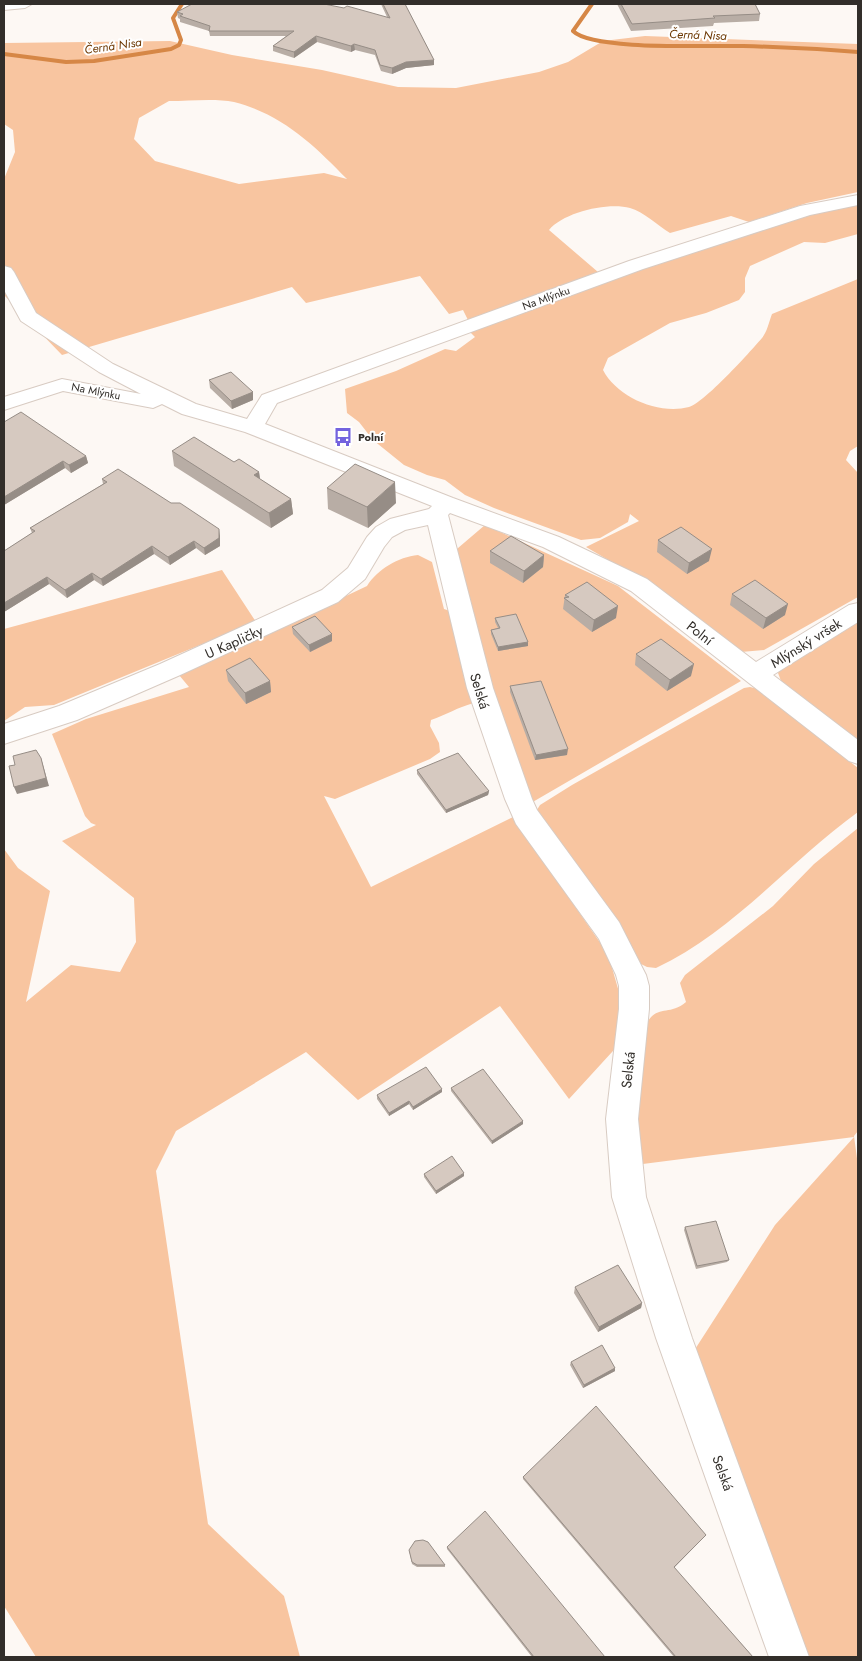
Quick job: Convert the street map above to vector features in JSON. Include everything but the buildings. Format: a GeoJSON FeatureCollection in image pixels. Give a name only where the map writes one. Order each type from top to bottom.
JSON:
{"type":"FeatureCollection","features":[{"type":"Feature","properties":{"kind":"street"},"geometry":{"type":"LineString","coordinates":[[4,6],[25,4]]}},
{"type":"Feature","properties":{"kind":"street","name":"Na Mlýnku"},"geometry":{"type":"LineString","coordinates":[[253,427],[269,400],[636,265],[806,210],[858,200]]}},
{"type":"Feature","properties":{"kind":"street","name":"Polní"},"geometry":{"type":"LineString","coordinates":[[4,272],[28,317],[106,368],[189,409],[253,427],[379,474],[441,509],[551,542],[638,585],[858,754]]}},
{"type":"Feature","properties":{"kind":"street","name":"Na Mlýnku"},"geometry":{"type":"LineString","coordinates":[[4,404],[62,385],[189,409]]}},
{"type":"Feature","properties":{"kind":"street","name":"U Kapličky"},"geometry":{"type":"LineString","coordinates":[[4,734],[68,713],[161,674],[276,623],[330,596],[357,572],[375,542],[384,532],[398,524],[441,509]]}},
{"type":"Feature","properties":{"kind":"street","name":"Selská"},"geometry":{"type":"LineString","coordinates":[[441,509],[463,630],[483,702],[517,798],[526,816],[609,931],[631,974],[634,986],[634,1009],[622,1119],[629,1197],[674,1338],[789,1657]]}},
{"type":"Feature","properties":{"kind":"street","name":"Mlýnský vršek"},"geometry":{"type":"LineString","coordinates":[[754,675],[858,611]]}},
{"type":"Feature","properties":{"kind":"shaded area"},"geometry":{"type":"Polygon","coordinates":[[[645,36],[858,44],[858,192],[807,203],[749,222],[731,216],[670,233],[645,215],[621,206],[587,210],[575,214],[565,218],[549,230],[598,272],[469,322],[463,310],[449,314],[420,276],[306,303],[292,287],[62,355],[4,295],[4,179],[15,152],[13,130],[4,124],[4,43],[170,41],[232,55],[322,70],[398,87],[456,88],[539,72],[568,62],[603,41],[645,36]],[[169,101],[139,118],[134,139],[155,161],[239,184],[324,173],[347,179],[296,132],[267,114],[251,107],[227,101],[169,101]]]}},
{"type":"Feature","properties":{"kind":"shaded area"},"geometry":{"type":"Polygon","coordinates":[[[858,204],[858,234],[825,243],[804,242],[750,266],[745,278],[745,292],[739,300],[706,313],[670,323],[608,358],[603,370],[609,380],[618,388],[640,402],[664,408],[677,409],[689,407],[716,387],[756,345],[765,333],[772,314],[858,279],[858,446],[850,451],[846,460],[858,473],[858,597],[764,650],[741,652],[653,586],[586,547],[639,521],[630,514],[628,522],[600,538],[581,540],[494,508],[465,495],[445,480],[404,465],[373,440],[359,422],[347,413],[345,389],[396,371],[445,349],[456,351],[475,337],[470,332],[647,266],[809,212],[858,204]]]}},
{"type":"Feature","properties":{"kind":"shaded area"},"geometry":{"type":"Polygon","coordinates":[[[485,525],[618,586],[741,681],[531,803],[495,709],[451,554],[485,525]]]}},
{"type":"Feature","properties":{"kind":"shaded area"},"geometry":{"type":"Polygon","coordinates":[[[418,555],[432,562],[444,609],[450,611],[452,627],[474,703],[431,720],[430,726],[439,743],[440,752],[430,759],[335,799],[324,796],[371,887],[513,817],[608,954],[621,999],[623,1040],[569,1099],[500,1006],[358,1100],[306,1052],[176,1131],[156,1171],[208,1524],[284,1596],[300,1657],[36,1657],[4,1606],[4,849],[18,868],[50,891],[26,1002],[71,965],[120,972],[136,942],[134,898],[62,841],[96,825],[91,823],[85,816],[52,734],[86,719],[189,687],[179,675],[367,586],[377,574],[389,565],[403,558],[418,555]]]}},
{"type":"Feature","properties":{"kind":"shaded area"},"geometry":{"type":"Polygon","coordinates":[[[222,570],[256,622],[54,705],[25,707],[4,721],[4,629],[222,570]]]}},
{"type":"Feature","properties":{"kind":"shaded area"},"geometry":{"type":"Polygon","coordinates":[[[858,619],[858,740],[781,681],[778,673],[783,662],[858,619]]]}},
{"type":"Feature","properties":{"kind":"shaded area"},"geometry":{"type":"Polygon","coordinates":[[[744,688],[758,689],[858,768],[858,812],[711,935],[684,953],[656,968],[647,967],[641,964],[613,916],[535,813],[540,805],[572,785],[744,688]]]}},
{"type":"Feature","properties":{"kind":"shaded area"},"geometry":{"type":"Polygon","coordinates":[[[858,828],[858,1131],[854,1136],[858,1166],[858,1657],[804,1657],[716,1434],[690,1357],[775,1225],[854,1137],[635,1165],[635,1121],[645,1026],[649,1019],[658,1012],[674,1009],[686,1002],[680,983],[685,975],[773,906],[814,864],[858,828]]]}},
{"type":"Feature","properties":{"kind":"waterway","name":"Černá Nisa"},"geometry":{"type":"LineString","coordinates":[[4,54],[66,62],[94,61],[171,49],[179,45],[181,40],[173,18],[182,4]]}},
{"type":"Feature","properties":{"kind":"waterway","name":"Černá Nisa"},"geometry":{"type":"LineString","coordinates":[[592,4],[573,31],[585,37],[604,42],[654,46],[757,46],[858,52]]}},
{"type":"Feature","properties":{"kind":"place","name":"Polní"},"geometry":{"type":"Point","coordinates":[343,437]}}]}
